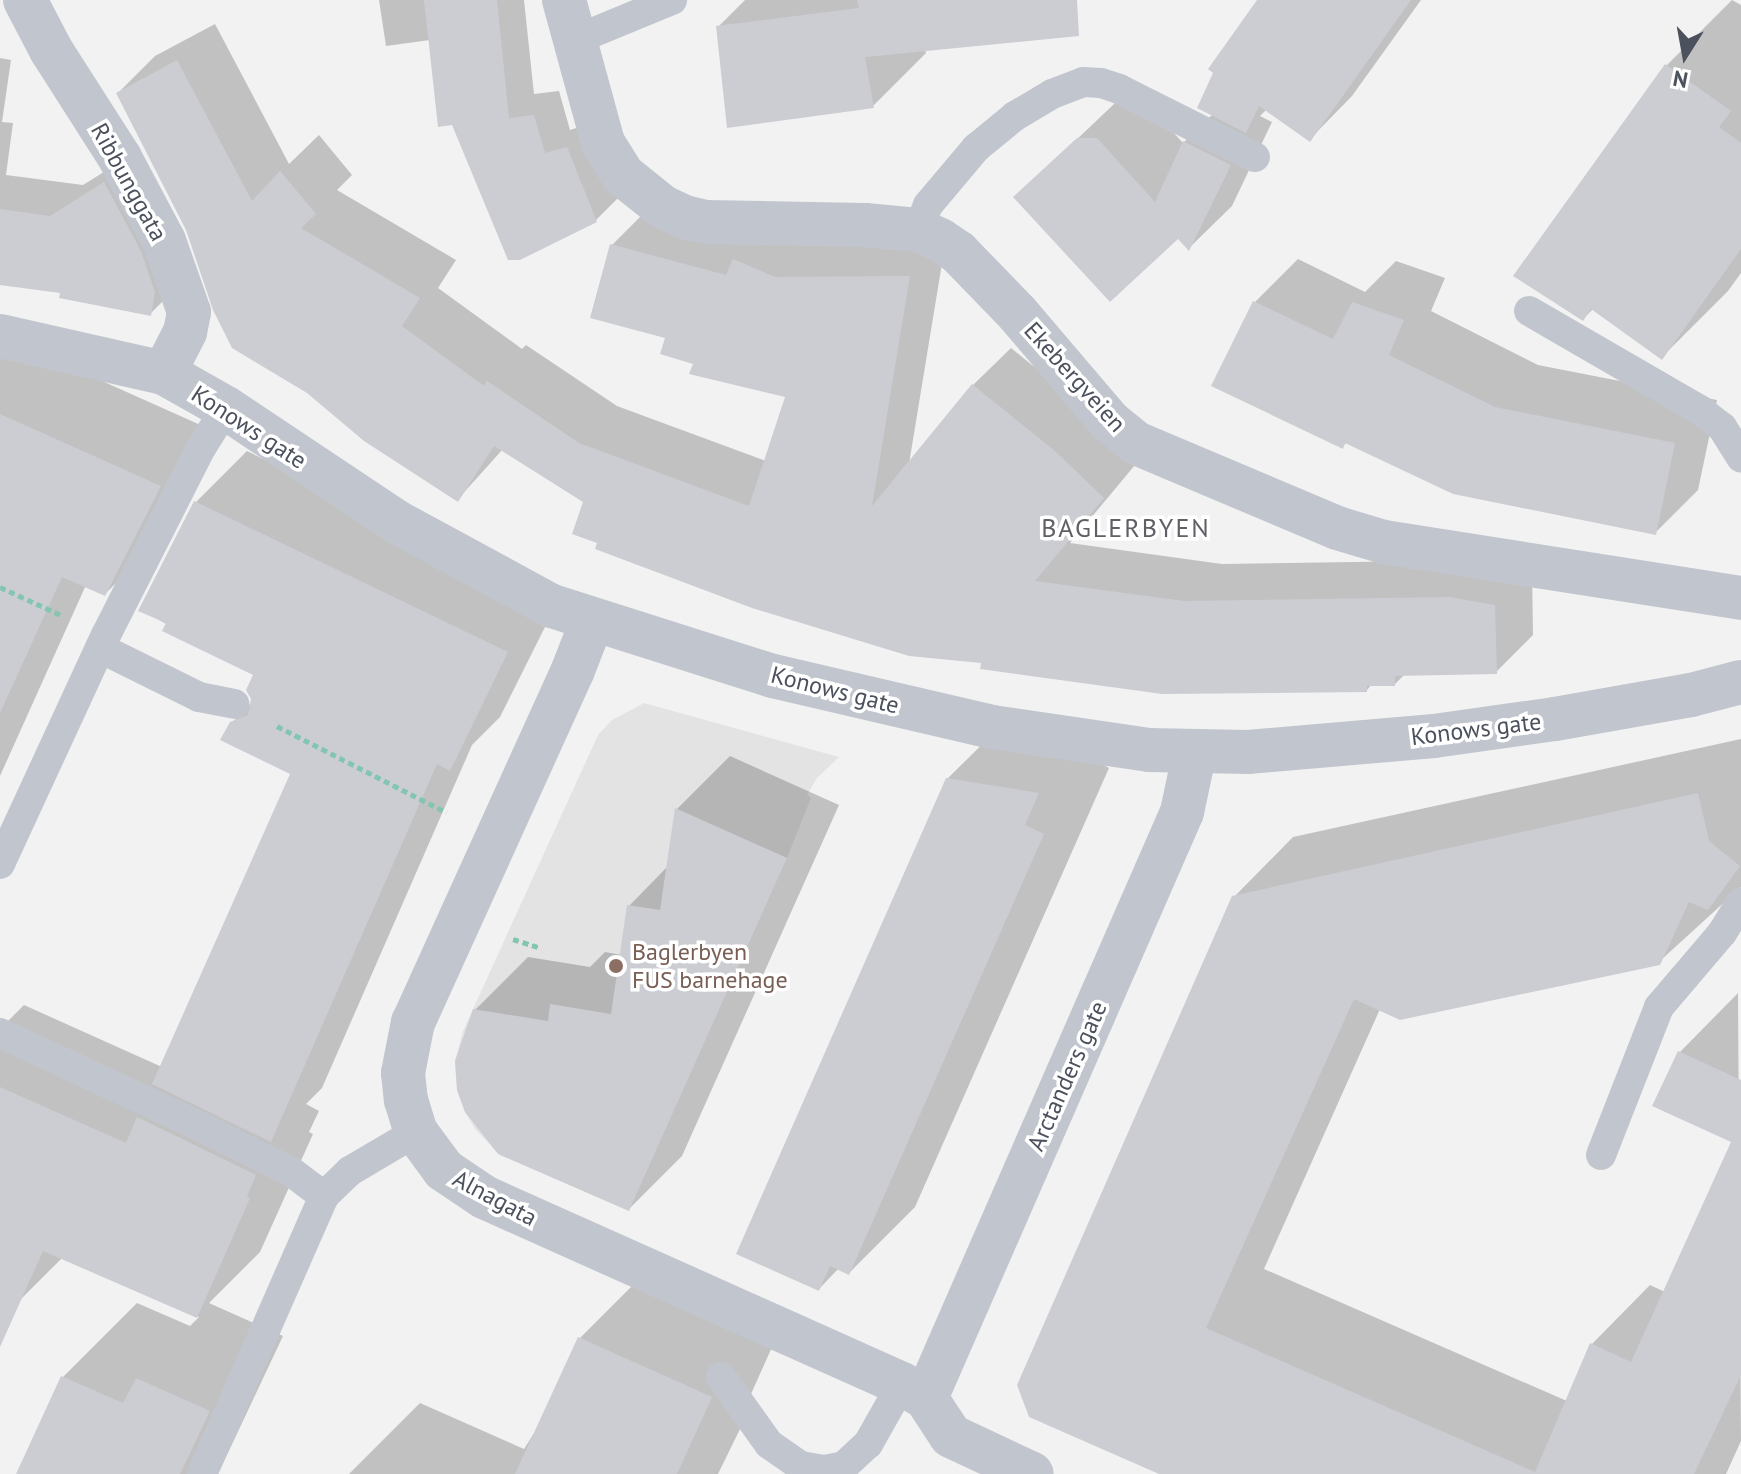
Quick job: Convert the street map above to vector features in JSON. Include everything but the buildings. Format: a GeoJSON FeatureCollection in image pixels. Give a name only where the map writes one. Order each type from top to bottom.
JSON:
{"type":"FeatureCollection","features":[{"type":"Feature","properties":{"kind":"street","name":"Ribbunggata"},"geometry":{"type":"LineString","coordinates":[[25,0],[51,50],[120,158],[164,241],[189,312],[185,332],[164,373]]}},
{"type":"Feature","properties":{"kind":"street","name":"Ekebergveien"},"geometry":{"type":"LineString","coordinates":[[569,20],[603,143],[623,175],[663,207],[684,217],[706,222],[918,230],[958,252],[1006,320],[1109,421],[1136,443],[1281,506],[1384,542],[1741,598]]}},
{"type":"Feature","properties":{"kind":"street","name":"Konows gate"},"geometry":{"type":"LineString","coordinates":[[0,336],[164,373],[226,408],[397,522],[552,606],[773,676],[992,727],[1149,750],[1248,752],[1434,736],[1570,717],[1741,682]]}},
{"type":"Feature","properties":{"kind":"street","name":"Alnagata"},"geometry":{"type":"LineString","coordinates":[[592,621],[573,670],[413,1022],[403,1073],[406,1100],[416,1132],[444,1170],[484,1197],[914,1391]]}},
{"type":"Feature","properties":{"kind":"street","name":"Arctanders gate"},"geometry":{"type":"LineString","coordinates":[[914,1391],[1182,812],[1195,751]]}},
{"type":"Feature","properties":{"kind":"street"},"geometry":{"type":"LineString","coordinates":[[914,1391],[951,1436],[1032,1474]]}},
{"type":"Feature","properties":{"kind":"lane","name":"Ekebergveien"},"geometry":{"type":"LineString","coordinates":[[569,20],[672,0]]}},
{"type":"Feature","properties":{"kind":"lane"},"geometry":{"type":"LineString","coordinates":[[918,230],[937,193],[976,148],[1015,116],[1052,94],[1083,82],[1101,83],[1119,89],[1255,157]]}},
{"type":"Feature","properties":{"kind":"lane"},"geometry":{"type":"LineString","coordinates":[[1529,311],[1700,410],[1722,427],[1740,450]]}},
{"type":"Feature","properties":{"kind":"lane"},"geometry":{"type":"LineString","coordinates":[[0,864],[103,642],[201,448],[226,408]]}},
{"type":"Feature","properties":{"kind":"lane"},"geometry":{"type":"LineString","coordinates":[[103,642],[199,697],[234,704]]}},
{"type":"Feature","properties":{"kind":"lane"},"geometry":{"type":"LineString","coordinates":[[1601,1155],[1659,1007],[1722,933],[1741,902]]}},
{"type":"Feature","properties":{"kind":"lane"},"geometry":{"type":"LineString","coordinates":[[0,1033],[293,1173],[324,1196]]}},
{"type":"Feature","properties":{"kind":"lane"},"geometry":{"type":"LineString","coordinates":[[202,1474],[324,1196],[350,1171],[416,1132]]}},
{"type":"Feature","properties":{"kind":"lane"},"geometry":{"type":"LineString","coordinates":[[721,1377],[769,1444],[801,1466],[824,1470],[844,1466],[868,1444],[914,1391]]}},
{"type":"Feature","properties":{"kind":"path"},"geometry":{"type":"LineString","coordinates":[[0,587],[103,642]]}},
{"type":"Feature","properties":{"kind":"path"},"geometry":{"type":"LineString","coordinates":[[234,704],[447,813]]}},
{"type":"Feature","properties":{"kind":"shaded area","name":"Baglerbyen FUS barnehage"},"geometry":{"type":"Polygon","coordinates":[[[644,703],[839,757],[817,778],[807,795],[811,798],[787,858],[629,1211],[500,1155],[475,1129],[465,1112],[457,1090],[455,1061],[463,1031],[598,735],[612,720],[644,703]]]}},
{"type":"Feature","properties":{"kind":"place","name":"Baglerbyen FUS barnehage"},"geometry":{"type":"Point","coordinates":[616,966]}},
{"type":"Feature","properties":{"kind":"district","name":"BAGLERBYEN"},"geometry":{"type":"Point","coordinates":[1126,528]}}]}
